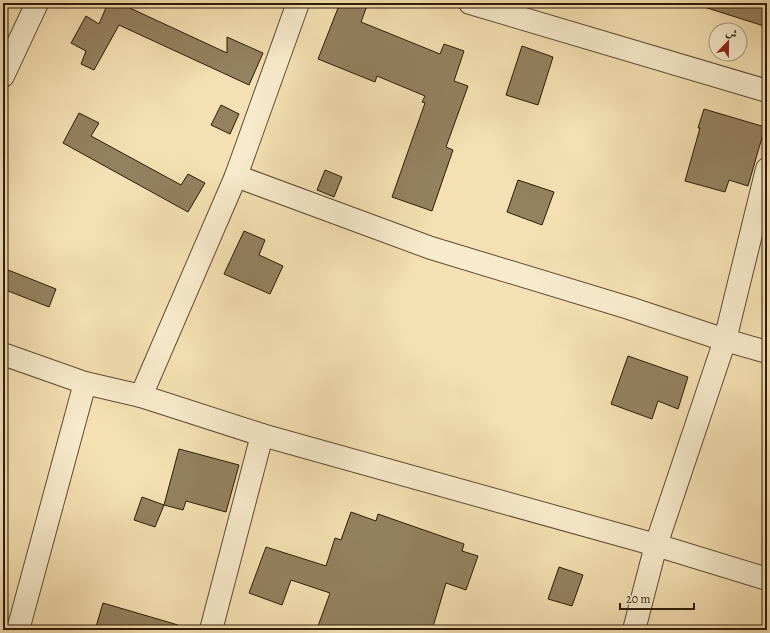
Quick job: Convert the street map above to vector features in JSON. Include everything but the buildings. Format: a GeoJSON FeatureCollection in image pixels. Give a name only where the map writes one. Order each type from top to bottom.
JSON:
{"type":"FeatureCollection","features":[{"type":"Feature","properties":{"kind":"street"},"geometry":{"type":"LineString","coordinates":[[3,76],[37,3]]}},
{"type":"Feature","properties":{"kind":"street"},"geometry":{"type":"LineString","coordinates":[[141,396],[236,176],[298,3]]}},
{"type":"Feature","properties":{"kind":"street"},"geometry":{"type":"LineString","coordinates":[[470,3],[767,92]]}},
{"type":"Feature","properties":{"kind":"street"},"geometry":{"type":"LineString","coordinates":[[634,630],[656,545],[725,340],[767,169]]}},
{"type":"Feature","properties":{"kind":"street"},"geometry":{"type":"LineString","coordinates":[[236,176],[431,248],[629,308],[725,340],[767,352]]}},
{"type":"Feature","properties":{"kind":"street"},"geometry":{"type":"LineString","coordinates":[[3,354],[85,383],[141,396],[262,435],[656,545],[767,579]]}},
{"type":"Feature","properties":{"kind":"street"},"geometry":{"type":"LineString","coordinates":[[18,630],[85,383]]}},
{"type":"Feature","properties":{"kind":"street"},"geometry":{"type":"LineString","coordinates":[[211,630],[262,435]]}}]}
